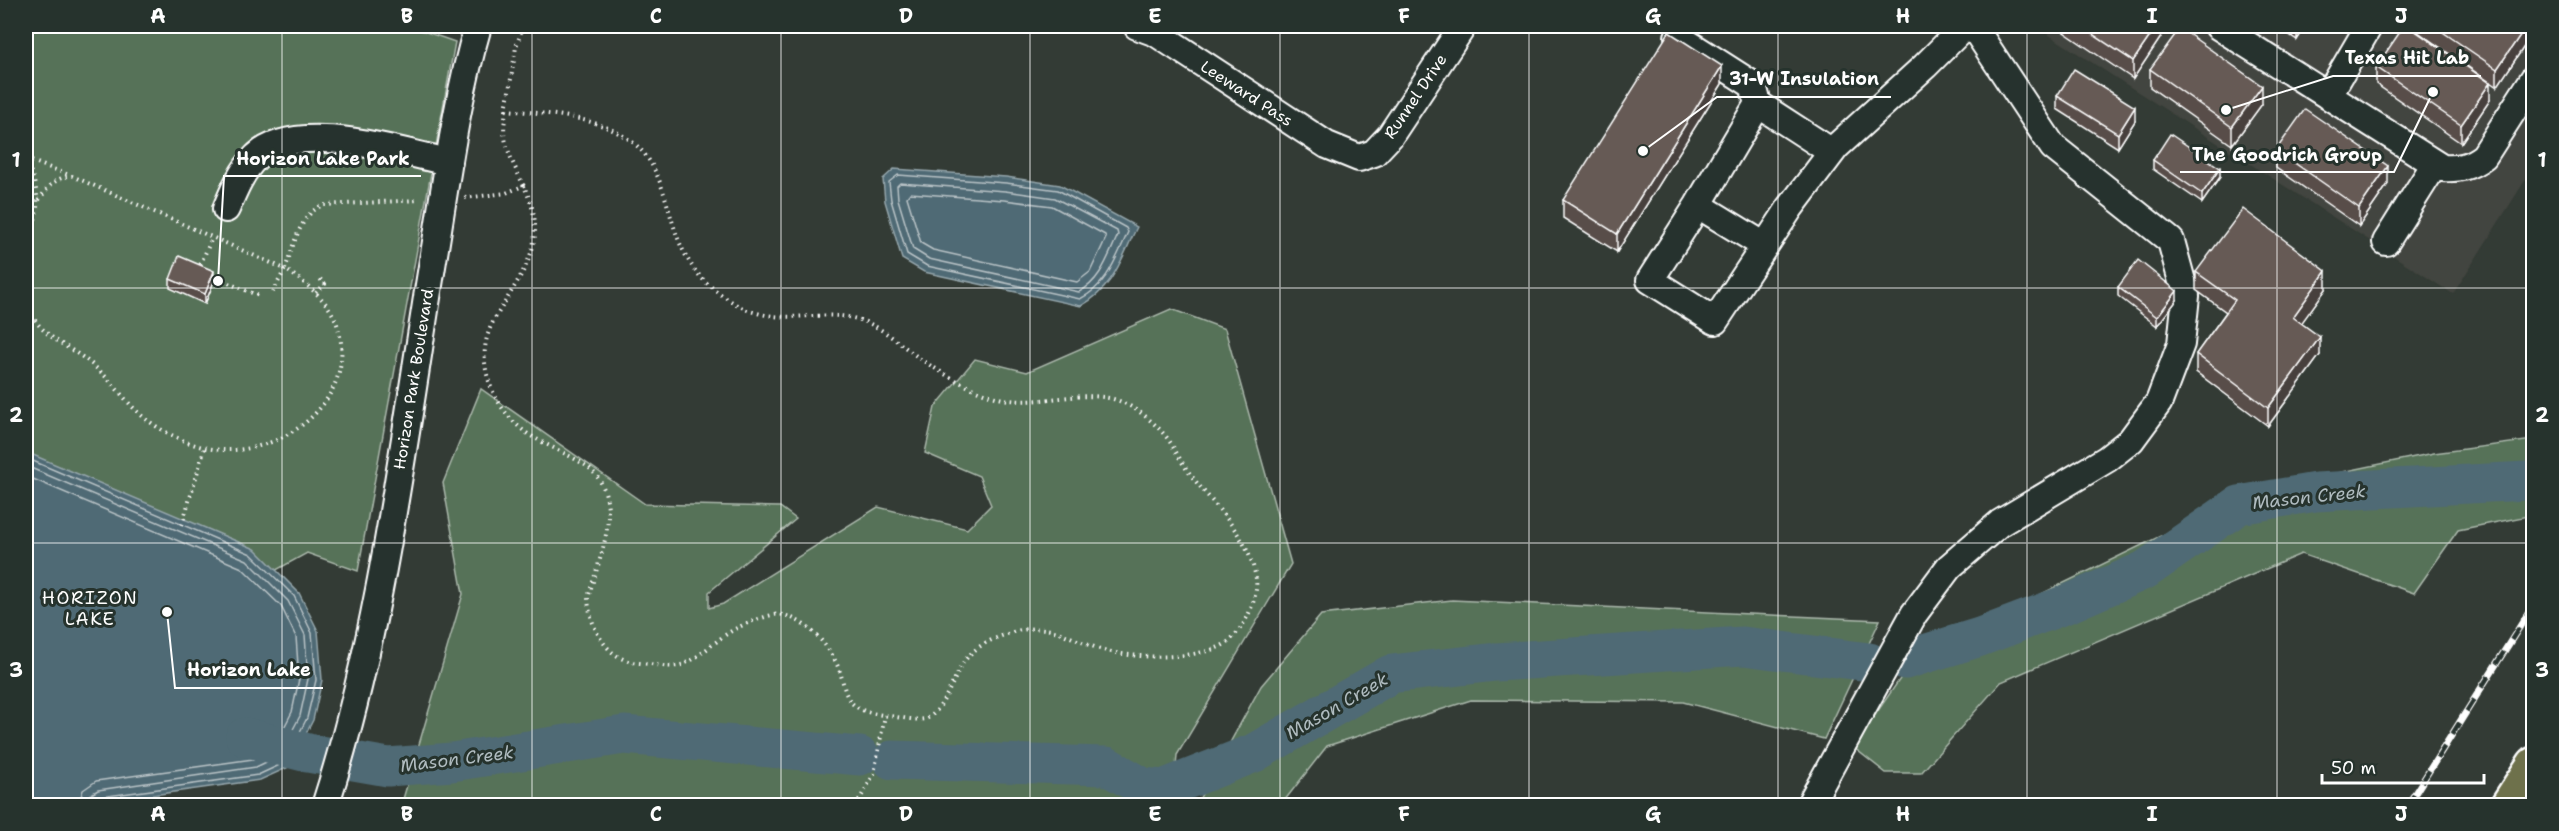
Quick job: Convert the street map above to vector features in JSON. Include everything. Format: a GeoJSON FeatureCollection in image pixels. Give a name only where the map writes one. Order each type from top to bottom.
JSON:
{"type":"FeatureCollection","features":[{"type":"Feature","properties":{"kind":"main road"},"geometry":{"type":"LineString","coordinates":[[2507,806],[2534,764]]}},
{"type":"Feature","properties":{"kind":"street","name":"Horizon Park Boulevard"},"geometry":{"type":"LineString","coordinates":[[327,800],[346,733],[379,588],[449,162],[478,26]]}},
{"type":"Feature","properties":{"kind":"street","name":"Leeward Pass"},"geometry":{"type":"LineString","coordinates":[[1137,26],[1156,33],[1327,145],[1359,158]]}},
{"type":"Feature","properties":{"kind":"street","name":"Runnel Drive"},"geometry":{"type":"LineString","coordinates":[[1359,158],[1374,153],[1390,136],[1462,26]]}},
{"type":"Feature","properties":{"kind":"street"},"geometry":{"type":"LineString","coordinates":[[2218,26],[2442,168],[2457,169],[2473,165],[2484,156],[2534,78]]}},
{"type":"Feature","properties":{"kind":"street"},"geometry":{"type":"LineString","coordinates":[[2328,96],[2369,26]]}},
{"type":"Feature","properties":{"kind":"street"},"geometry":{"type":"LineString","coordinates":[[1758,104],[1650,280],[1716,321],[1790,208],[1833,152],[1961,27],[2053,147],[2171,241],[2186,296],[2181,344],[2159,402],[2131,440],[2107,459],[2000,523],[1949,567],[1914,614],[1809,806]]}},
{"type":"Feature","properties":{"kind":"street"},"geometry":{"type":"LineString","coordinates":[[1678,38],[1753,85],[1758,104],[1833,152]]}},
{"type":"Feature","properties":{"kind":"street"},"geometry":{"type":"LineString","coordinates":[[226,209],[239,178],[258,155],[287,140],[329,138],[449,162]]}},
{"type":"Feature","properties":{"kind":"street"},"geometry":{"type":"LineString","coordinates":[[2386,242],[2435,164]]}},
{"type":"Feature","properties":{"kind":"street"},"geometry":{"type":"LineString","coordinates":[[1698,205],[1765,246]]}},
{"type":"Feature","properties":{"kind":"path"},"geometry":{"type":"LineString","coordinates":[[506,110],[585,120],[602,125],[631,141],[659,176],[684,254],[698,275],[736,305],[779,318],[841,316],[867,322],[926,363],[958,381],[1004,399],[1064,396],[1107,398],[1137,411],[1162,432],[1189,473],[1248,549],[1255,570],[1256,597],[1243,622],[1227,644],[1197,653],[1173,655],[1118,653],[1089,645],[1062,632],[1042,628],[1026,629],[983,643],[972,652],[963,662],[935,713],[924,719],[867,713],[854,705],[848,698],[836,662],[828,649],[817,636],[782,615],[770,616],[735,628],[688,663],[676,667],[628,661],[618,657],[598,635],[590,613],[588,598],[607,535],[607,511],[602,484],[597,474],[588,467],[528,433],[514,421],[494,394],[485,362],[488,333],[529,261],[534,243],[535,217],[525,185],[506,145],[504,135],[506,110],[516,47],[523,26]]}},
{"type":"Feature","properties":{"kind":"path"},"geometry":{"type":"LineString","coordinates":[[26,160],[72,176],[285,269],[316,293],[337,323],[341,347],[339,368],[324,406],[300,429],[265,445],[228,451],[205,447],[173,435],[145,419],[94,365],[50,338],[40,328],[26,304]]}},
{"type":"Feature","properties":{"kind":"path"},"geometry":{"type":"LineString","coordinates":[[26,160],[39,200]]}},
{"type":"Feature","properties":{"kind":"path"},"geometry":{"type":"LineString","coordinates":[[26,245],[39,200],[53,182],[72,176]]}},
{"type":"Feature","properties":{"kind":"path"},"geometry":{"type":"LineString","coordinates":[[460,198],[491,196],[525,185]]}},
{"type":"Feature","properties":{"kind":"path"},"geometry":{"type":"LineString","coordinates":[[273,292],[308,215],[317,207],[420,200]]}},
{"type":"Feature","properties":{"kind":"path"},"geometry":{"type":"LineString","coordinates":[[198,270],[212,238]]}},
{"type":"Feature","properties":{"kind":"path"},"geometry":{"type":"LineString","coordinates":[[188,266],[259,296]]}},
{"type":"Feature","properties":{"kind":"path"},"geometry":{"type":"LineString","coordinates":[[316,293],[325,284],[321,279]]}},
{"type":"Feature","properties":{"kind":"path"},"geometry":{"type":"LineString","coordinates":[[182,525],[205,447]]}},
{"type":"Feature","properties":{"kind":"path"},"geometry":{"type":"LineString","coordinates":[[856,806],[874,774],[885,715]]}},
{"type":"Feature","properties":{"kind":"shaded area"},"geometry":{"type":"Polygon","coordinates":[[[2035,26],[2533,26],[2533,168],[2453,294],[2035,26]]]}},
{"type":"Feature","properties":{"kind":"green space"},"geometry":{"type":"Polygon","coordinates":[[[26,26],[409,26],[455,42],[358,571],[307,553],[249,585],[26,520],[26,26]]]}},
{"type":"Feature","properties":{"kind":"green space"},"geometry":{"type":"Polygon","coordinates":[[[1171,309],[1225,329],[1291,564],[1177,755],[1173,805],[407,805],[403,799],[463,594],[443,483],[481,389],[645,504],[780,507],[796,519],[709,592],[709,608],[723,604],[878,507],[967,529],[991,505],[979,476],[925,453],[935,407],[975,359],[1027,372],[1171,309]]]}},
{"type":"Feature","properties":{"kind":"green space"},"geometry":{"type":"Polygon","coordinates":[[[2533,440],[2533,515],[2458,530],[2414,593],[2301,554],[2001,682],[1921,773],[1886,773],[1853,747],[1926,641],[2027,601],[2255,490],[2434,453],[2533,440]]]}},
{"type":"Feature","properties":{"kind":"green space"},"geometry":{"type":"Polygon","coordinates":[[[1452,600],[1880,620],[1824,739],[1683,702],[1471,700],[1327,746],[1281,805],[1196,805],[1261,686],[1321,615],[1452,600]]]}},
{"type":"Feature","properties":{"kind":"water"},"geometry":{"type":"Polygon","coordinates":[[[894,169],[1006,177],[1060,185],[1137,227],[1109,282],[1092,299],[1081,306],[924,272],[902,259],[885,201],[883,179],[894,169]]]}},
{"type":"Feature","properties":{"kind":"water","name":"HORIZON LAKE"},"geometry":{"type":"Polygon","coordinates":[[[26,452],[255,549],[299,593],[318,631],[322,680],[313,720],[289,767],[260,780],[81,805],[26,805],[26,452]]]}},
{"type":"Feature","properties":{"kind":"building"},"geometry":{"type":"Polygon","coordinates":[[[2080,26],[2157,26],[2133,61],[2080,26]]]}},
{"type":"Feature","properties":{"kind":"building"},"geometry":{"type":"Polygon","coordinates":[[[2404,26],[2408,26],[2490,83],[2461,125],[2376,67],[2404,26]]]}},
{"type":"Feature","properties":{"kind":"building"},"geometry":{"type":"Polygon","coordinates":[[[2434,26],[2522,26],[2525,28],[2497,69],[2434,26]]]}},
{"type":"Feature","properties":{"kind":"building"},"geometry":{"type":"Polygon","coordinates":[[[2180,28],[2262,86],[2232,127],[2150,69],[2180,28]]]}},
{"type":"Feature","properties":{"kind":"building"},"geometry":{"type":"Polygon","coordinates":[[[1669,32],[1722,66],[1617,234],[1563,200],[1669,32]]]}},
{"type":"Feature","properties":{"kind":"building"},"geometry":{"type":"Polygon","coordinates":[[[2074,69],[2135,107],[2118,134],[2057,96],[2074,69]]]}},
{"type":"Feature","properties":{"kind":"building"},"geometry":{"type":"Polygon","coordinates":[[[2305,109],[2388,166],[2359,208],[2276,150],[2305,109]]]}},
{"type":"Feature","properties":{"kind":"building"},"geometry":{"type":"Polygon","coordinates":[[[2170,134],[2220,168],[2202,194],[2153,160],[2170,134]]]}},
{"type":"Feature","properties":{"kind":"building"},"geometry":{"type":"Polygon","coordinates":[[[2243,209],[2326,271],[2293,317],[2320,337],[2268,408],[2196,354],[2235,300],[2196,272],[2243,209]]]}},
{"type":"Feature","properties":{"kind":"building"},"geometry":{"type":"Polygon","coordinates":[[[179,256],[214,271],[205,294],[170,279],[179,256]]]}},
{"type":"Feature","properties":{"kind":"building"},"geometry":{"type":"Polygon","coordinates":[[[2138,260],[2177,291],[2157,317],[2118,287],[2138,260]]]}},
{"type":"Feature","properties":{"kind":"waterway","name":"Mason Creek"},"geometry":{"type":"LineString","coordinates":[[1905,660],[1980,637],[2072,602],[2145,570],[2239,505],[2316,492],[2527,481],[2534,483]]}},
{"type":"Feature","properties":{"kind":"waterway","name":"Mason Creek"},"geometry":{"type":"LineString","coordinates":[[892,760],[1107,766],[1143,787],[1163,789],[1254,753],[1391,674],[1496,662],[1743,646],[1869,662]]}},
{"type":"Feature","properties":{"kind":"waterway","name":"Mason Creek"},"geometry":{"type":"LineString","coordinates":[[245,737],[308,753],[388,767],[452,762],[624,735],[860,756]]}},
{"type":"Feature","properties":{"kind":"railway"},"geometry":{"type":"LineString","coordinates":[[2407,806],[2534,604]]}},
{"type":"Feature","properties":{"kind":"place","name":"The Goodrich Group"},"geometry":{"type":"Point","coordinates":[2433,92]}},
{"type":"Feature","properties":{"kind":"place","name":"Texas Hit Lab"},"geometry":{"type":"Point","coordinates":[2226,110]}},
{"type":"Feature","properties":{"kind":"place","name":"31-W Insulation"},"geometry":{"type":"Point","coordinates":[1643,151]}},
{"type":"Feature","properties":{"kind":"place","name":"Horizon Lake Park"},"geometry":{"type":"Point","coordinates":[218,281]}},
{"type":"Feature","properties":{"kind":"place","name":"Horizon Lake"},"geometry":{"type":"Point","coordinates":[167,612]}},
{"type":"Feature","properties":{"kind":"district","name":"HORIZON LAKE"},"geometry":{"type":"Point","coordinates":[90,608]}}]}
